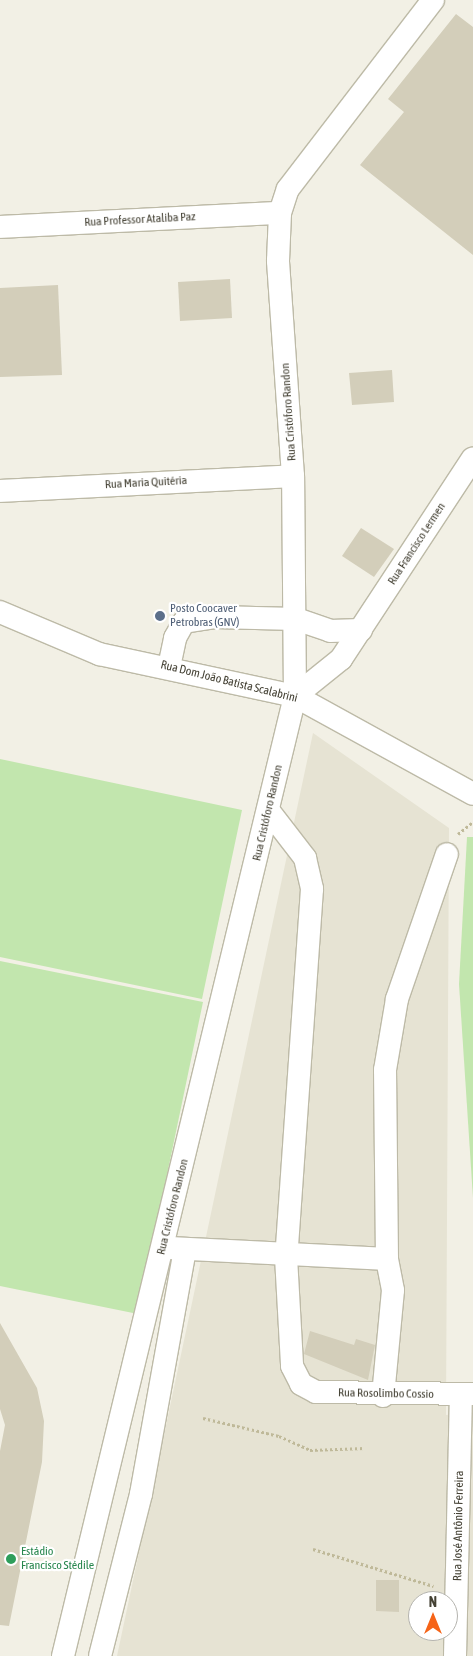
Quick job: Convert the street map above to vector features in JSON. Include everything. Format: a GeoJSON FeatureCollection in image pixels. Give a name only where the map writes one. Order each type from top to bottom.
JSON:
{"type":"FeatureCollection","features":[{"type":"Feature","properties":{"kind":"street","name":"Rua Cristóforo Randon"},"geometry":{"type":"LineString","coordinates":[[63,1656],[295,696],[296,619],[293,476],[278,261],[280,214],[288,189],[432,0]]}},
{"type":"Feature","properties":{"kind":"street","name":"Rua Professor Ataliba Paz"},"geometry":{"type":"LineString","coordinates":[[0,227],[280,214]]}},
{"type":"Feature","properties":{"kind":"street","name":"Rua Francisco Lermen"},"geometry":{"type":"LineString","coordinates":[[295,696],[341,659],[473,458]]}},
{"type":"Feature","properties":{"kind":"street","name":"Rua Maria Quitéria"},"geometry":{"type":"LineString","coordinates":[[0,491],[293,476]]}},
{"type":"Feature","properties":{"kind":"street","name":"Rua Dom João Batista Scalabrini"},"geometry":{"type":"LineString","coordinates":[[0,612],[99,654],[169,667],[295,696],[473,794]]}},
{"type":"Feature","properties":{"kind":"street"},"geometry":{"type":"LineString","coordinates":[[169,667],[175,638],[184,622],[216,617],[296,619],[330,630],[361,630]]}},
{"type":"Feature","properties":{"kind":"street"},"geometry":{"type":"LineString","coordinates":[[268,810],[305,858],[312,889],[286,1257]]}},
{"type":"Feature","properties":{"kind":"street"},"geometry":{"type":"LineString","coordinates":[[383,1396],[392,1290],[387,1259],[385,1070],[397,999],[447,854]]}},
{"type":"Feature","properties":{"kind":"street"},"geometry":{"type":"LineString","coordinates":[[163,1246],[185,1250],[286,1257],[387,1259]]}},
{"type":"Feature","properties":{"kind":"street"},"geometry":{"type":"LineString","coordinates":[[100,1656],[141,1494],[185,1250]]}},
{"type":"Feature","properties":{"kind":"street","name":"Rua Rosolimbo Cossio"},"geometry":{"type":"LineString","coordinates":[[286,1257],[287,1345],[302,1384],[316,1392],[383,1396],[467,1395]]}},
{"type":"Feature","properties":{"kind":"street","name":"Rua José Antônio Ferreira"},"geometry":{"type":"LineString","coordinates":[[458,1593],[467,1395]]}},
{"type":"Feature","properties":{"kind":"street","name":"Rua José Antônio Ferreira"},"geometry":{"type":"LineString","coordinates":[[456,1641],[456,1656]]}},
{"type":"Feature","properties":{"kind":"path"},"geometry":{"type":"LineString","coordinates":[[203,1418],[279,1436],[310,1450],[365,1448]]}},
{"type":"Feature","properties":{"kind":"path"},"geometry":{"type":"LineString","coordinates":[[313,1548],[452,1591]]}},
{"type":"Feature","properties":{"kind":"shaded area"},"geometry":{"type":"Polygon","coordinates":[[[313,733],[449,828],[446,1415],[473,1412],[473,1656],[117,1656],[313,733]]]}},
{"type":"Feature","properties":{"kind":"green space"},"geometry":{"type":"Polygon","coordinates":[[[0,759],[242,810],[202,999],[0,957],[0,759]]]}},
{"type":"Feature","properties":{"kind":"green space"},"geometry":{"type":"Polygon","coordinates":[[[467,837],[473,837],[473,1198],[459,984],[467,837]]]}},
{"type":"Feature","properties":{"kind":"green space"},"geometry":{"type":"Polygon","coordinates":[[[0,961],[203,1002],[138,1314],[0,1286],[0,961]]]}},
{"type":"Feature","properties":{"kind":"building"},"geometry":{"type":"Polygon","coordinates":[[[456,14],[473,27],[473,255],[360,165],[404,112],[388,99],[456,14]]]}},
{"type":"Feature","properties":{"kind":"building"},"geometry":{"type":"Polygon","coordinates":[[[230,279],[232,318],[180,321],[178,282],[230,279]]]}},
{"type":"Feature","properties":{"kind":"building"},"geometry":{"type":"Polygon","coordinates":[[[58,285],[62,375],[0,377],[0,288],[58,285]]]}},
{"type":"Feature","properties":{"kind":"building"},"geometry":{"type":"Polygon","coordinates":[[[392,370],[394,402],[352,405],[349,373],[392,370]]]}},
{"type":"Feature","properties":{"kind":"building"},"geometry":{"type":"Polygon","coordinates":[[[361,528],[394,549],[374,577],[342,556],[361,528]]]}},
{"type":"Feature","properties":{"kind":"building","name":"Estádio Francisco Stédile"},"geometry":{"type":"Polygon","coordinates":[[[0,1323],[37,1388],[44,1421],[42,1462],[9,1626],[0,1625],[0,1451],[5,1425],[0,1409],[0,1323]]]}},
{"type":"Feature","properties":{"kind":"building"},"geometry":{"type":"Polygon","coordinates":[[[310,1331],[354,1345],[356,1339],[375,1345],[368,1380],[304,1354],[310,1331]]]}},
{"type":"Feature","properties":{"kind":"building"},"geometry":{"type":"Polygon","coordinates":[[[376,1580],[399,1580],[399,1612],[376,1611],[376,1580]]]}},
{"type":"Feature","properties":{"kind":"place","name":"Posto Coocaver Petrobras (GNV)"},"geometry":{"type":"Point","coordinates":[160,616]}},
{"type":"Feature","properties":{"kind":"place","name":"Estádio Francisco Stédile"},"geometry":{"type":"Point","coordinates":[11,1559]}}]}
